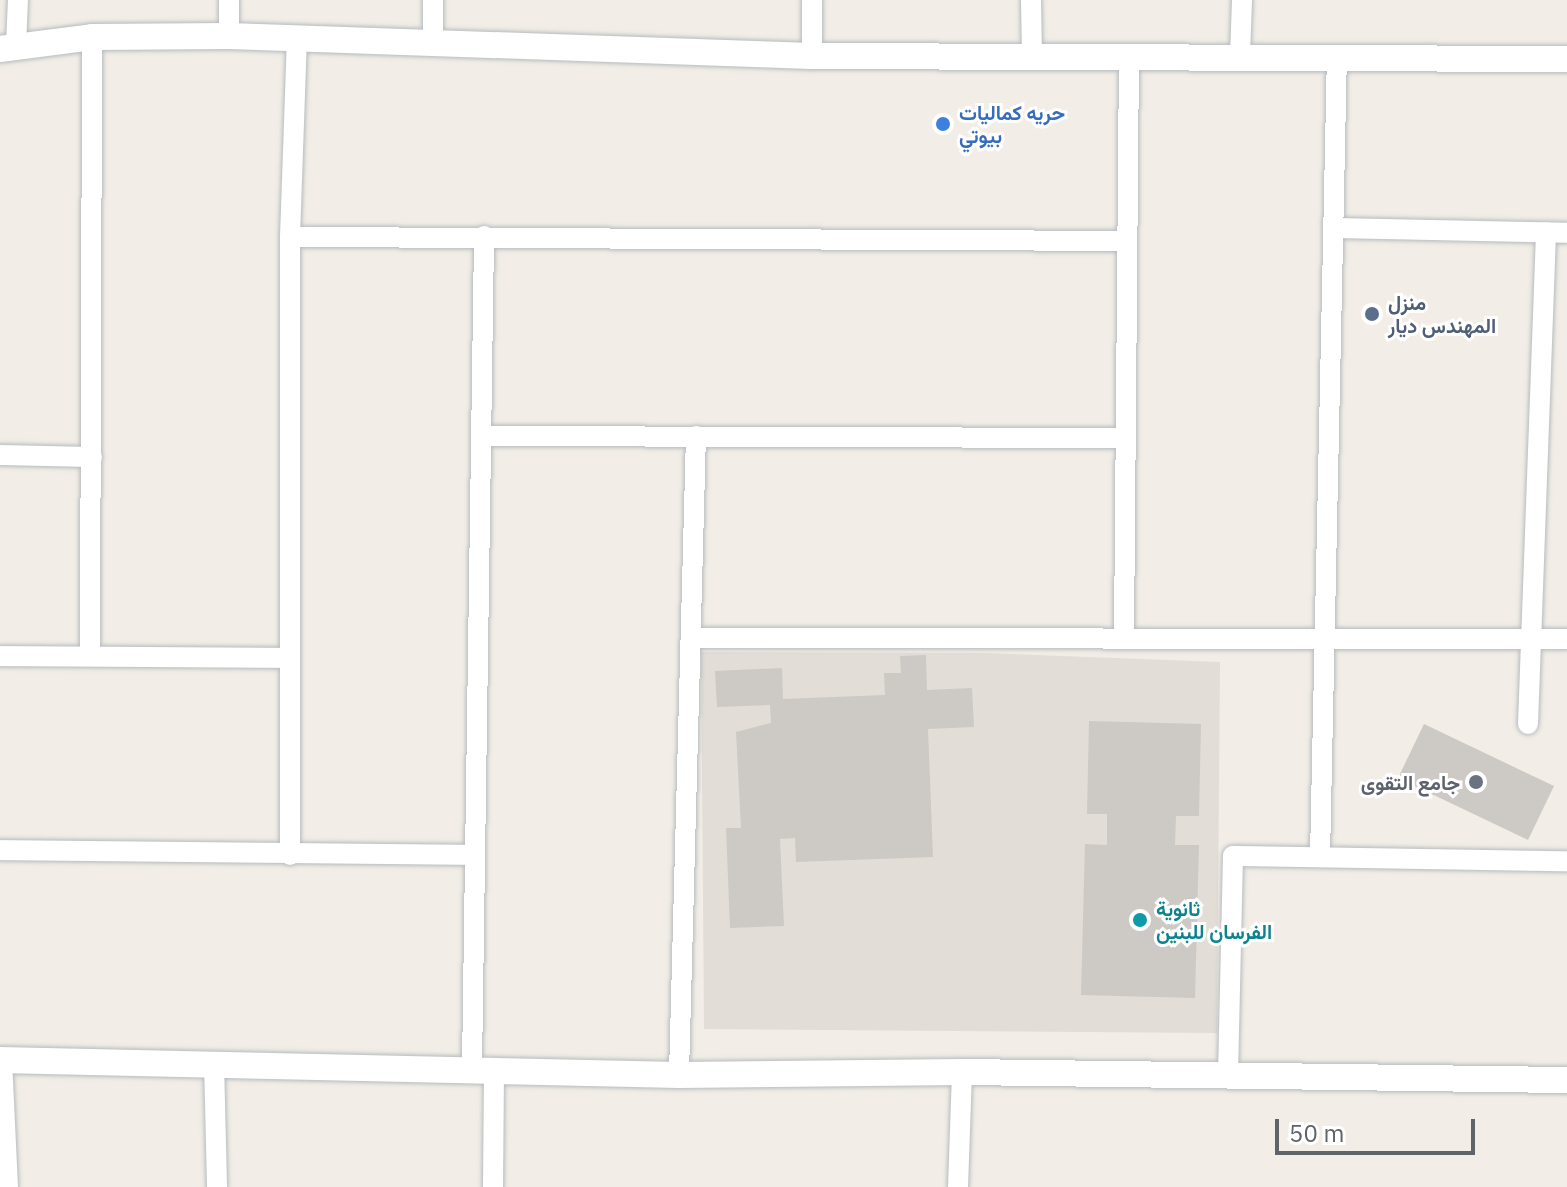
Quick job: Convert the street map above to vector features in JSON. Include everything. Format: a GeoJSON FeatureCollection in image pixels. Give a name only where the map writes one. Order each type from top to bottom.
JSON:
{"type":"FeatureCollection","features":[{"type":"Feature","properties":{"kind":"street"},"geometry":{"type":"LineString","coordinates":[[18,0],[8,47],[92,37],[229,36],[433,39],[812,56],[1337,55],[1567,59]]}},
{"type":"Feature","properties":{"kind":"street"},"geometry":{"type":"LineString","coordinates":[[229,0],[229,36]]}},
{"type":"Feature","properties":{"kind":"street"},"geometry":{"type":"LineString","coordinates":[[433,0],[433,39]]}},
{"type":"Feature","properties":{"kind":"street"},"geometry":{"type":"LineString","coordinates":[[812,0],[812,56]]}},
{"type":"Feature","properties":{"kind":"street"},"geometry":{"type":"LineString","coordinates":[[1031,0],[1032,57]]}},
{"type":"Feature","properties":{"kind":"street"},"geometry":{"type":"LineString","coordinates":[[1240,55],[1242,0]]}},
{"type":"Feature","properties":{"kind":"street"},"geometry":{"type":"LineString","coordinates":[[90,656],[92,37]]}},
{"type":"Feature","properties":{"kind":"street"},"geometry":{"type":"LineString","coordinates":[[290,855],[290,237],[297,39]]}},
{"type":"Feature","properties":{"kind":"street"},"geometry":{"type":"LineString","coordinates":[[1124,637],[1124,241],[1129,55]]}},
{"type":"Feature","properties":{"kind":"street"},"geometry":{"type":"LineString","coordinates":[[1320,857],[1337,55]]}},
{"type":"Feature","properties":{"kind":"street"},"geometry":{"type":"LineString","coordinates":[[1333,228],[1557,232],[1528,724]]}},
{"type":"Feature","properties":{"kind":"street"},"geometry":{"type":"LineString","coordinates":[[484,236],[475,855],[483,1068],[493,1187]]}},
{"type":"Feature","properties":{"kind":"street"},"geometry":{"type":"LineString","coordinates":[[290,237],[1124,241]]}},
{"type":"Feature","properties":{"kind":"street"},"geometry":{"type":"LineString","coordinates":[[481,436],[1124,438]]}},
{"type":"Feature","properties":{"kind":"street"},"geometry":{"type":"LineString","coordinates":[[679,1075],[696,436]]}},
{"type":"Feature","properties":{"kind":"street"},"geometry":{"type":"LineString","coordinates":[[0,455],[92,457]]}},
{"type":"Feature","properties":{"kind":"street"},"geometry":{"type":"LineString","coordinates":[[691,638],[1567,639]]}},
{"type":"Feature","properties":{"kind":"street"},"geometry":{"type":"LineString","coordinates":[[0,656],[290,658]]}},
{"type":"Feature","properties":{"kind":"street"},"geometry":{"type":"LineString","coordinates":[[0,850],[475,855]]}},
{"type":"Feature","properties":{"kind":"street"},"geometry":{"type":"LineString","coordinates":[[1228,1076],[1233,856],[1567,861]]}},
{"type":"Feature","properties":{"kind":"street"},"geometry":{"type":"LineString","coordinates":[[8,1187],[1,1060],[214,1062],[679,1075],[962,1072],[1567,1080]]}},
{"type":"Feature","properties":{"kind":"street"},"geometry":{"type":"LineString","coordinates":[[214,1062],[217,1187]]}},
{"type":"Feature","properties":{"kind":"street"},"geometry":{"type":"LineString","coordinates":[[958,1187],[962,1072]]}},
{"type":"Feature","properties":{"kind":"shaded area"},"geometry":{"type":"Polygon","coordinates":[[[701,652],[985,653],[1220,662],[1217,1033],[704,1029],[701,652]]]}},
{"type":"Feature","properties":{"kind":"building"},"geometry":{"type":"Polygon","coordinates":[[[926,655],[927,690],[972,688],[974,727],[928,729],[933,857],[796,862],[795,838],[780,839],[784,926],[730,928],[726,828],[741,828],[736,732],[771,723],[770,705],[717,707],[715,671],[782,668],[783,699],[885,695],[884,673],[901,673],[900,656],[926,655]]]}},
{"type":"Feature","properties":{"kind":"building","name":"ثانوية الفرسان للبنين"},"geometry":{"type":"Polygon","coordinates":[[[1089,721],[1201,724],[1199,816],[1176,816],[1175,845],[1199,845],[1195,998],[1081,995],[1085,844],[1107,845],[1107,814],[1087,814],[1089,721]]]}},
{"type":"Feature","properties":{"kind":"building","name":"جامع التقوى"},"geometry":{"type":"Polygon","coordinates":[[[1424,724],[1554,786],[1528,840],[1398,778],[1424,724]]]}},
{"type":"Feature","properties":{"kind":"place","name":"حريه كماليات بيوتي"},"geometry":{"type":"Point","coordinates":[943,124]}},
{"type":"Feature","properties":{"kind":"place","name":"منزل المهندس ديار"},"geometry":{"type":"Point","coordinates":[1372,314]}},
{"type":"Feature","properties":{"kind":"place","name":"جامع التقوى"},"geometry":{"type":"Point","coordinates":[1476,782]}},
{"type":"Feature","properties":{"kind":"place","name":"ثانوية الفرسان للبنين"},"geometry":{"type":"Point","coordinates":[1140,920]}}]}
